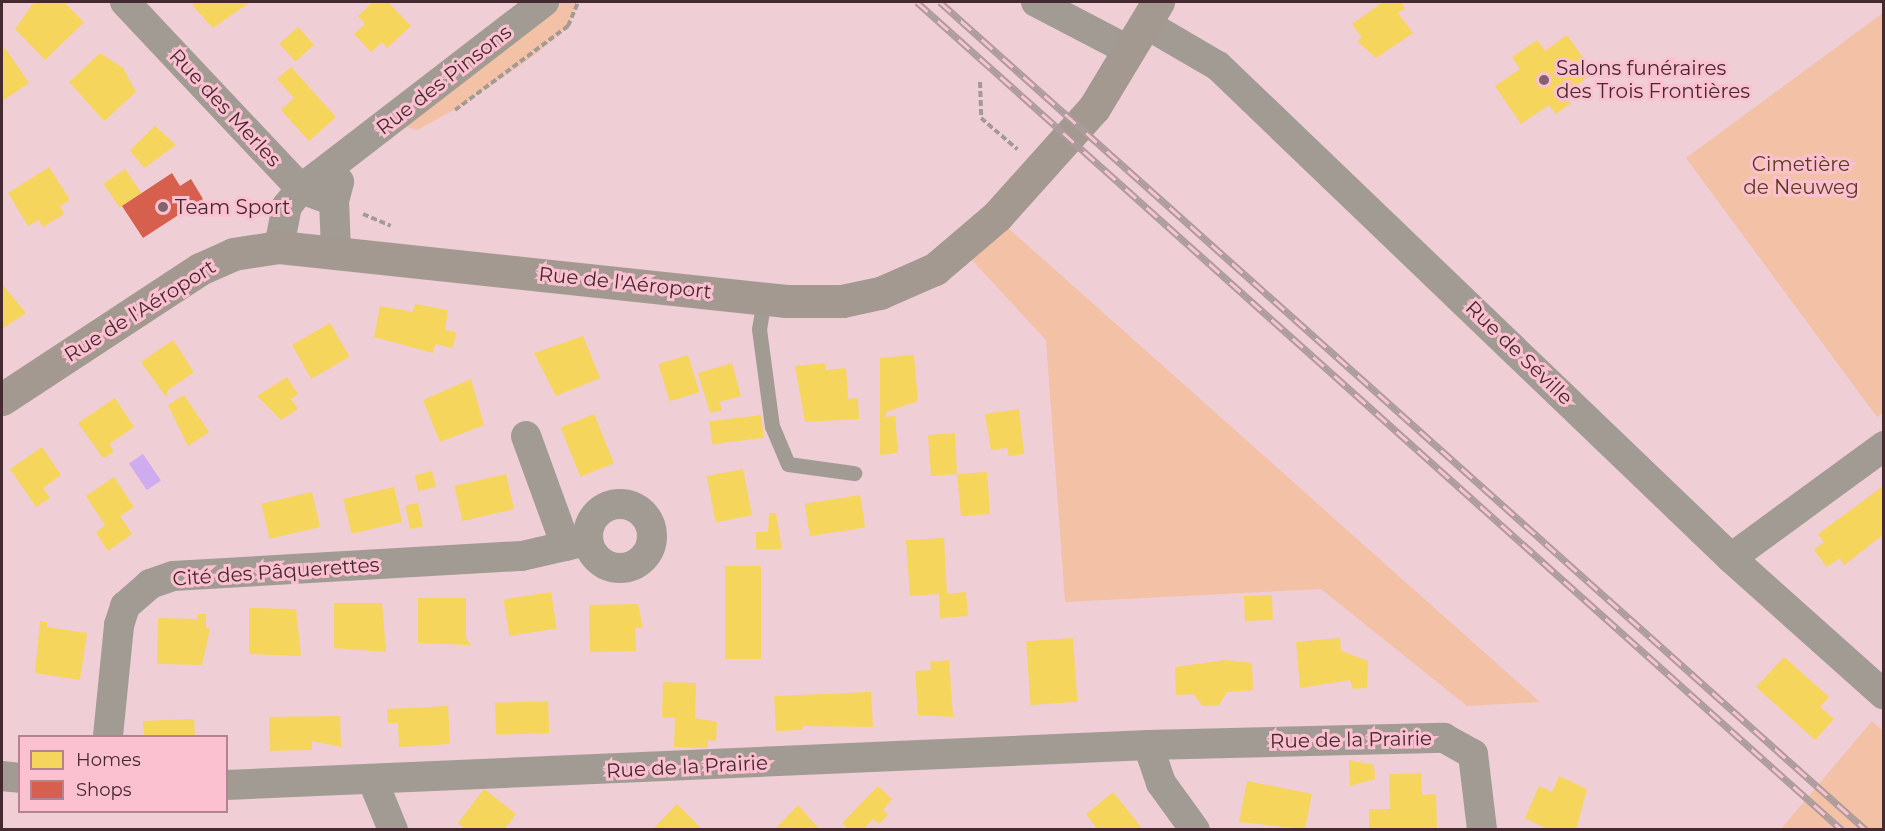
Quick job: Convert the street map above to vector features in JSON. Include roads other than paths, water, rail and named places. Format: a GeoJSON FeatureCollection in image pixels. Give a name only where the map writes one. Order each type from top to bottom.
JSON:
{"type":"FeatureCollection","features":[{"type":"Feature","properties":{"kind":"main road","name":"Rue de l'Aéroport"},"geometry":{"type":"LineString","coordinates":[[2,399],[200,269],[233,254],[279,247],[336,250],[764,298],[842,301],[880,293],[935,269],[961,251],[1041,169],[1094,108],[1144,26]]}},
{"type":"Feature","properties":{"kind":"street","name":"Rue des Merles"},"geometry":{"type":"LineString","coordinates":[[125,2],[301,189],[345,203]]}},
{"type":"Feature","properties":{"kind":"street","name":"Rue des Pinsons"},"geometry":{"type":"LineString","coordinates":[[279,247],[283,215],[301,189],[345,159],[544,2]]}},
{"type":"Feature","properties":{"kind":"street","name":"Rue de Séville"},"geometry":{"type":"LineString","coordinates":[[1036,2],[1144,26],[1218,66],[1731,558],[1884,695]]}},
{"type":"Feature","properties":{"kind":"street"},"geometry":{"type":"LineString","coordinates":[[336,250],[345,203],[345,159]]}},
{"type":"Feature","properties":{"kind":"street","name":"Cité des Pâquerettes"},"geometry":{"type":"LineString","coordinates":[[108,735],[119,625],[125,606],[150,584],[173,576],[522,556],[577,543],[526,436]]}},
{"type":"Feature","properties":{"kind":"street"},"geometry":{"type":"LineString","coordinates":[[1731,558],[1884,446]]}},
{"type":"Feature","properties":{"kind":"street","name":"Rue de la Prairie"},"geometry":{"type":"LineString","coordinates":[[228,785],[373,781],[1148,745],[1444,738],[1473,754],[1482,830]]}},
{"type":"Feature","properties":{"kind":"street"},"geometry":{"type":"LineString","coordinates":[[1148,745],[1161,783],[1196,830]]}},
{"type":"Feature","properties":{"kind":"street"},"geometry":{"type":"LineString","coordinates":[[2,776],[18,778]]}},
{"type":"Feature","properties":{"kind":"street"},"geometry":{"type":"LineString","coordinates":[[373,781],[393,830]]}},
{"type":"Feature","properties":{"kind":"lane"},"geometry":{"type":"LineString","coordinates":[[764,298],[759,329],[772,426],[788,464],[854,473]]}},
{"type":"Feature","properties":{"kind":"railway"},"geometry":{"type":"LineString","coordinates":[[917,2],[1842,830]]}},
{"type":"Feature","properties":{"kind":"railway"},"geometry":{"type":"LineString","coordinates":[[940,2],[1866,830]]}},
{"type":"Feature","properties":{"kind":"place","name":"Salons funéraires des Trois Frontières"},"geometry":{"type":"Point","coordinates":[1544,80]}},
{"type":"Feature","properties":{"kind":"place","name":"Team Sport"},"geometry":{"type":"Point","coordinates":[163,207]}},
{"type":"Feature","properties":{"kind":"park label","name":"Cimetière de Neuweg"},"geometry":{"type":"Point","coordinates":[1801,176]}}]}
